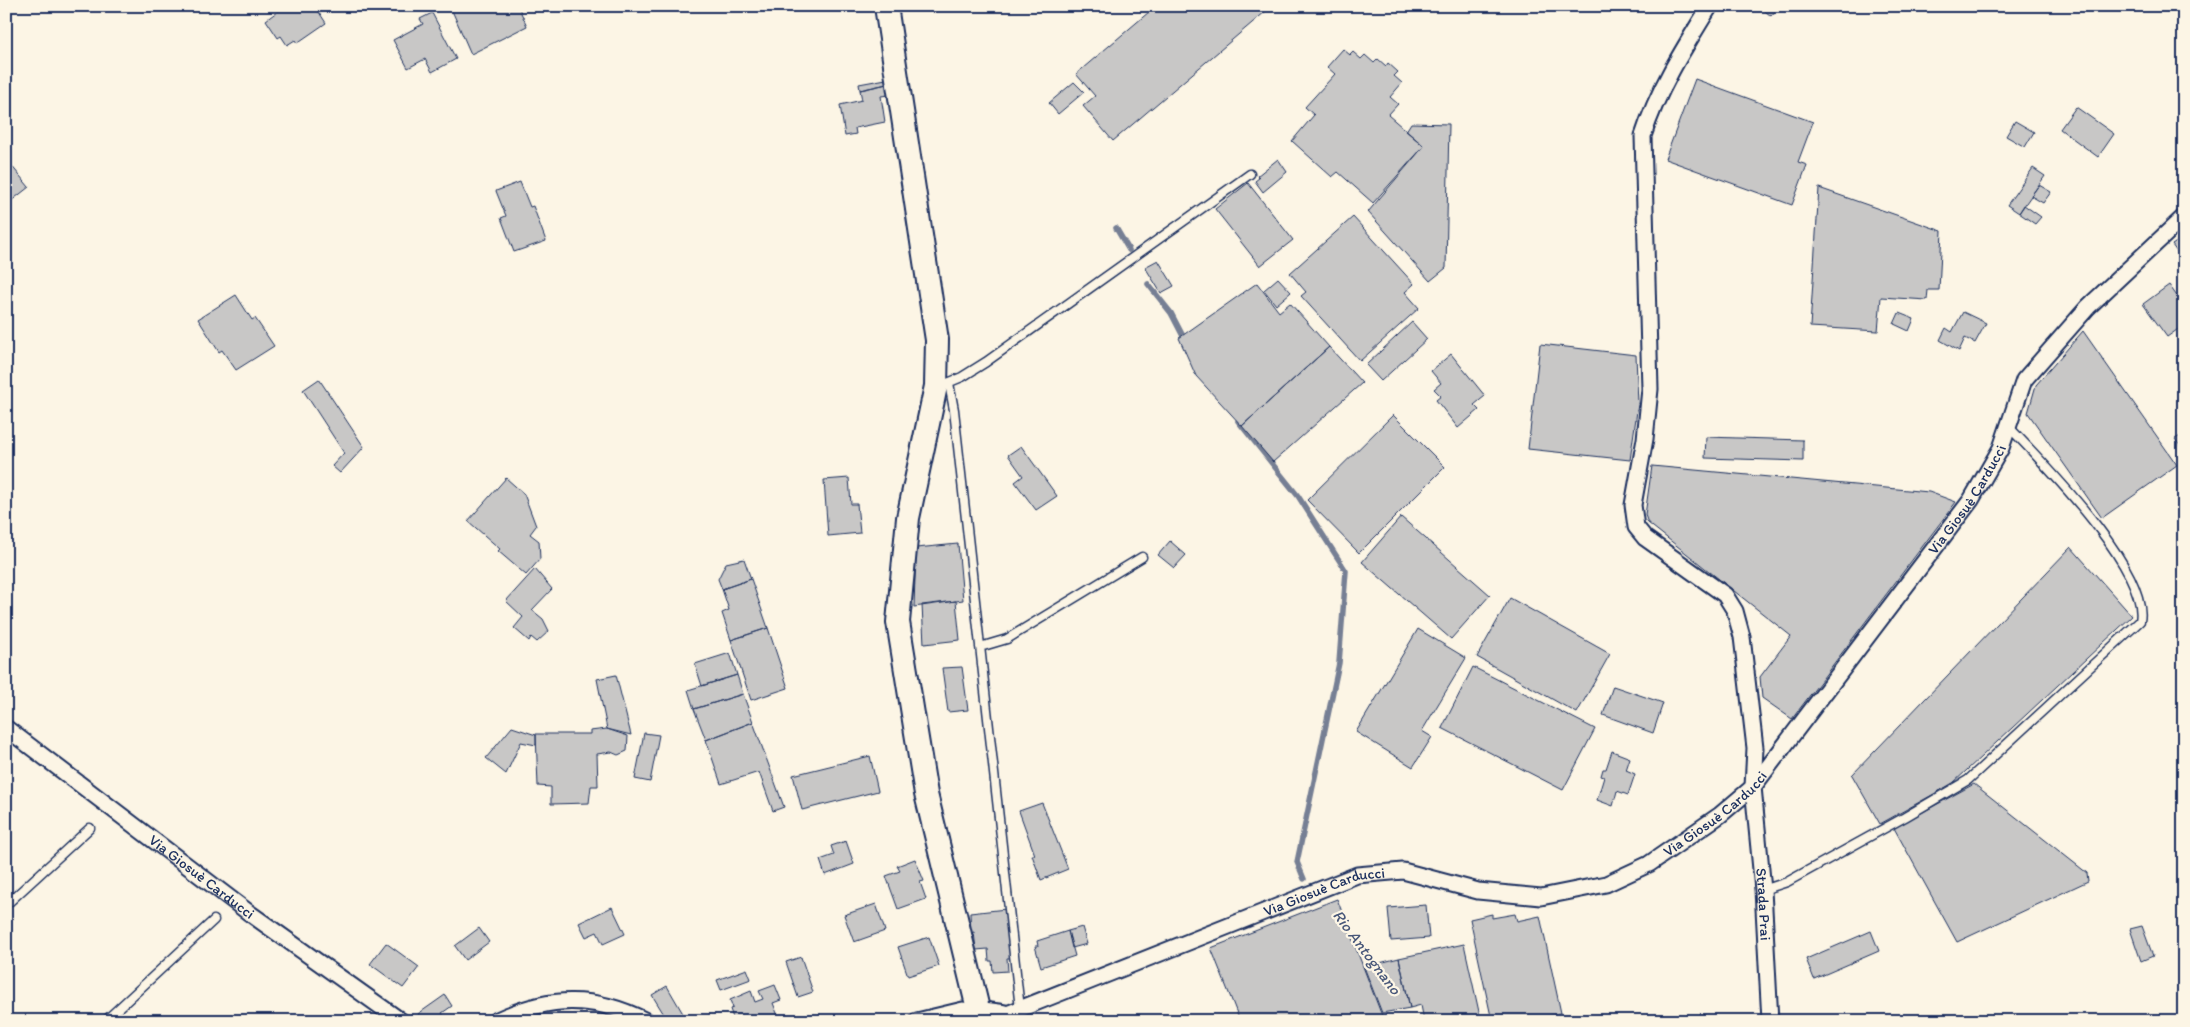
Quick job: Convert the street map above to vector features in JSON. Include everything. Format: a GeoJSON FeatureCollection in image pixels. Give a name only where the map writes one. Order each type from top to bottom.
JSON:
{"type":"FeatureCollection","features":[{"type":"Feature","properties":{"kind":"street"},"geometry":{"type":"LineString","coordinates":[[886,6],[937,340],[942,385],[908,518],[898,622],[926,794],[979,1013]]}},
{"type":"Feature","properties":{"kind":"street","name":"Strada Prai"},"geometry":{"type":"LineString","coordinates":[[1710,6],[1674,64],[1653,106],[1643,136],[1650,389],[1645,439],[1633,505],[1633,517],[1636,527],[1645,538],[1725,595],[1735,611],[1742,637],[1755,748],[1753,787],[1763,890],[1770,1021]]}},
{"type":"Feature","properties":{"kind":"street","name":"Via Giosuè Carducci"},"geometry":{"type":"LineString","coordinates":[[1009,1015],[1357,875],[1402,871],[1478,891],[1541,897],[1606,884],[1649,864],[1720,814],[1753,787],[1971,500],[2001,448],[2024,380],[2088,307],[2184,217]]}},
{"type":"Feature","properties":{"kind":"street","name":"Via Giosuè Carducci"},"geometry":{"type":"LineString","coordinates":[[6,728],[248,912],[401,1021]]}},
{"type":"Feature","properties":{"kind":"street"},"geometry":{"type":"LineString","coordinates":[[495,1021],[510,1014],[546,1003],[578,1000],[602,1004],[646,1021]]}},
{"type":"Feature","properties":{"kind":"street"},"geometry":{"type":"LineString","coordinates":[[917,1021],[963,1010],[1009,1015]]}},
{"type":"Feature","properties":{"kind":"lane"},"geometry":{"type":"LineString","coordinates":[[1009,1015],[980,648],[954,410],[942,385],[986,362],[1250,174]]}},
{"type":"Feature","properties":{"kind":"lane"},"geometry":{"type":"LineString","coordinates":[[1763,890],[1787,882],[1968,780],[2140,621],[2142,611],[2138,598],[2123,563],[2112,545],[2039,459],[2008,426]]}},
{"type":"Feature","properties":{"kind":"lane"},"geometry":{"type":"LineString","coordinates":[[980,648],[1007,639],[1142,557]]}},
{"type":"Feature","properties":{"kind":"lane"},"geometry":{"type":"LineString","coordinates":[[6,905],[90,828]]}},
{"type":"Feature","properties":{"kind":"lane"},"geometry":{"type":"LineString","coordinates":[[105,1021],[214,920]]}},
{"type":"Feature","properties":{"kind":"building"},"geometry":{"type":"Polygon","coordinates":[[[285,6],[315,6],[326,23],[297,43],[295,40],[287,45],[281,36],[278,38],[266,20],[285,6]]]}},
{"type":"Feature","properties":{"kind":"building"},"geometry":{"type":"Polygon","coordinates":[[[450,6],[518,6],[527,26],[471,54],[450,6]]]}},
{"type":"Feature","properties":{"kind":"building"},"geometry":{"type":"Polygon","coordinates":[[[1156,6],[1272,6],[1113,141],[1083,106],[1095,96],[1076,74],[1156,6]]]}},
{"type":"Feature","properties":{"kind":"building"},"geometry":{"type":"Polygon","coordinates":[[[1759,6],[1775,6],[1777,9],[1771,16],[1759,6]]]}},
{"type":"Feature","properties":{"kind":"building"},"geometry":{"type":"Polygon","coordinates":[[[432,13],[456,59],[432,72],[425,59],[408,68],[393,40],[423,24],[420,19],[432,13]]]}},
{"type":"Feature","properties":{"kind":"building"},"geometry":{"type":"Polygon","coordinates":[[[1343,49],[1350,55],[1353,52],[1361,59],[1365,55],[1374,63],[1378,59],[1386,66],[1388,63],[1398,72],[1394,76],[1402,83],[1390,97],[1398,104],[1388,115],[1424,146],[1373,203],[1338,172],[1332,177],[1292,141],[1314,115],[1305,107],[1335,74],[1327,67],[1343,49]]]}},
{"type":"Feature","properties":{"kind":"building"},"geometry":{"type":"Polygon","coordinates":[[[886,79],[887,84],[860,90],[859,84],[886,79]]]}},
{"type":"Feature","properties":{"kind":"building"},"geometry":{"type":"Polygon","coordinates":[[[1695,79],[1813,122],[1798,162],[1807,165],[1792,205],[1665,159],[1695,79]]]}},
{"type":"Feature","properties":{"kind":"building"},"geometry":{"type":"Polygon","coordinates":[[[1074,82],[1084,92],[1058,114],[1049,103],[1074,82]]]}},
{"type":"Feature","properties":{"kind":"building"},"geometry":{"type":"Polygon","coordinates":[[[887,84],[889,95],[881,96],[885,122],[855,128],[856,134],[845,136],[840,105],[862,100],[860,90],[887,84]]]}},
{"type":"Feature","properties":{"kind":"building"},"geometry":{"type":"Polygon","coordinates":[[[2076,107],[2114,134],[2098,157],[2060,129],[2076,107]]]}},
{"type":"Feature","properties":{"kind":"building"},"geometry":{"type":"Polygon","coordinates":[[[2015,121],[2034,132],[2025,147],[2006,136],[2015,121]]]}},
{"type":"Feature","properties":{"kind":"building"},"geometry":{"type":"Polygon","coordinates":[[[1411,123],[1449,124],[1446,268],[1430,281],[1368,212],[1424,146],[1406,131],[1411,123]]]}},
{"type":"Feature","properties":{"kind":"building"},"geometry":{"type":"Polygon","coordinates":[[[6,159],[29,187],[6,205],[6,159]]]}},
{"type":"Feature","properties":{"kind":"building"},"geometry":{"type":"Polygon","coordinates":[[[1278,159],[1287,172],[1263,192],[1255,181],[1259,178],[1257,176],[1278,159]]]}},
{"type":"Feature","properties":{"kind":"building"},"geometry":{"type":"Polygon","coordinates":[[[2033,168],[2045,176],[2019,213],[2007,205],[2033,168]]]}},
{"type":"Feature","properties":{"kind":"building"},"geometry":{"type":"Polygon","coordinates":[[[520,182],[530,207],[533,206],[546,241],[514,252],[501,218],[506,216],[496,191],[520,182]]]}},
{"type":"Feature","properties":{"kind":"building"},"geometry":{"type":"Polygon","coordinates":[[[1248,183],[1293,240],[1260,266],[1215,209],[1248,183]]]}},
{"type":"Feature","properties":{"kind":"building"},"geometry":{"type":"Polygon","coordinates":[[[2039,185],[2051,192],[2043,203],[2031,196],[2039,185]]]}},
{"type":"Feature","properties":{"kind":"building"},"geometry":{"type":"Polygon","coordinates":[[[1819,188],[1942,231],[1939,290],[1928,290],[1927,300],[1881,297],[1878,331],[1810,327],[1819,188]]]}},
{"type":"Feature","properties":{"kind":"building"},"geometry":{"type":"Polygon","coordinates":[[[2024,205],[2041,217],[2035,224],[2019,213],[2024,205]]]}},
{"type":"Feature","properties":{"kind":"building"},"geometry":{"type":"Polygon","coordinates":[[[1353,217],[1414,284],[1405,292],[1419,308],[1360,361],[1301,296],[1306,292],[1290,273],[1353,217]]]}},
{"type":"Feature","properties":{"kind":"building"},"geometry":{"type":"Polygon","coordinates":[[[2184,237],[2184,262],[2172,245],[2184,237]]]}},
{"type":"Feature","properties":{"kind":"building"},"geometry":{"type":"Polygon","coordinates":[[[1158,260],[1174,286],[1161,293],[1145,267],[1158,260]]]}},
{"type":"Feature","properties":{"kind":"building"},"geometry":{"type":"Polygon","coordinates":[[[1278,278],[1291,292],[1276,305],[1264,290],[1278,278]]]}},
{"type":"Feature","properties":{"kind":"building"},"geometry":{"type":"Polygon","coordinates":[[[1257,283],[1279,312],[1290,303],[1329,347],[1242,426],[1196,376],[1179,338],[1257,283]]]}},
{"type":"Feature","properties":{"kind":"building"},"geometry":{"type":"Polygon","coordinates":[[[2169,285],[2184,306],[2184,325],[2167,337],[2143,304],[2169,285]]]}},
{"type":"Feature","properties":{"kind":"building"},"geometry":{"type":"Polygon","coordinates":[[[236,295],[252,320],[255,318],[274,346],[236,370],[222,350],[219,352],[198,319],[236,295]]]}},
{"type":"Feature","properties":{"kind":"building"},"geometry":{"type":"Polygon","coordinates":[[[1963,312],[1986,323],[1975,343],[1965,338],[1959,351],[1940,340],[1946,328],[1952,332],[1963,312]]]}},
{"type":"Feature","properties":{"kind":"building"},"geometry":{"type":"Polygon","coordinates":[[[1899,313],[1914,319],[1909,331],[1894,324],[1899,313]]]}},
{"type":"Feature","properties":{"kind":"building"},"geometry":{"type":"Polygon","coordinates":[[[1412,322],[1427,339],[1381,381],[1366,365],[1412,322]]]}},
{"type":"Feature","properties":{"kind":"building"},"geometry":{"type":"Polygon","coordinates":[[[2083,331],[2177,465],[2102,518],[2028,413],[2036,385],[2083,331]]]}},
{"type":"Feature","properties":{"kind":"building"},"geometry":{"type":"Polygon","coordinates":[[[1540,344],[1636,355],[1638,404],[1630,460],[1528,449],[1540,344]]]}},
{"type":"Feature","properties":{"kind":"building"},"geometry":{"type":"Polygon","coordinates":[[[1329,347],[1362,383],[1273,462],[1242,426],[1329,347]]]}},
{"type":"Feature","properties":{"kind":"building"},"geometry":{"type":"Polygon","coordinates":[[[1451,354],[1485,396],[1474,405],[1479,410],[1458,428],[1436,400],[1441,396],[1434,389],[1441,383],[1431,371],[1451,354]]]}},
{"type":"Feature","properties":{"kind":"building"},"geometry":{"type":"Polygon","coordinates":[[[319,379],[364,447],[340,473],[332,466],[344,453],[303,390],[319,379]]]}},
{"type":"Feature","properties":{"kind":"building"},"geometry":{"type":"Polygon","coordinates":[[[1393,415],[1445,467],[1359,553],[1307,500],[1393,415]]]}},
{"type":"Feature","properties":{"kind":"building"},"geometry":{"type":"Polygon","coordinates":[[[2184,434],[2184,451],[2175,439],[2184,434]]]}},
{"type":"Feature","properties":{"kind":"building"},"geometry":{"type":"Polygon","coordinates":[[[1706,437],[1803,440],[1803,461],[1705,458],[1706,437]]]}},
{"type":"Feature","properties":{"kind":"building"},"geometry":{"type":"Polygon","coordinates":[[[1021,446],[1057,496],[1036,510],[1015,482],[1023,476],[1008,455],[1021,446]]]}},
{"type":"Feature","properties":{"kind":"building"},"geometry":{"type":"Polygon","coordinates":[[[1652,466],[1929,492],[1956,502],[1792,719],[1762,698],[1760,677],[1791,636],[1648,523],[1645,515],[1652,466]]]}},
{"type":"Feature","properties":{"kind":"building"},"geometry":{"type":"Polygon","coordinates":[[[506,478],[524,494],[536,526],[530,534],[539,541],[540,559],[526,575],[498,551],[500,549],[468,521],[506,478]]]}},
{"type":"Feature","properties":{"kind":"building"},"geometry":{"type":"Polygon","coordinates":[[[849,478],[851,504],[857,504],[860,533],[828,536],[824,480],[849,478]]]}},
{"type":"Feature","properties":{"kind":"building"},"geometry":{"type":"Polygon","coordinates":[[[1401,517],[1490,595],[1451,639],[1362,562],[1401,517]]]}},
{"type":"Feature","properties":{"kind":"building"},"geometry":{"type":"Polygon","coordinates":[[[1170,541],[1186,555],[1174,568],[1158,555],[1170,541]]]}},
{"type":"Feature","properties":{"kind":"building"},"geometry":{"type":"Polygon","coordinates":[[[958,544],[963,600],[914,607],[916,548],[958,544]]]}},
{"type":"Feature","properties":{"kind":"building"},"geometry":{"type":"Polygon","coordinates":[[[2071,547],[2132,616],[1952,784],[1880,824],[1852,775],[2071,547]]]}},
{"type":"Feature","properties":{"kind":"building"},"geometry":{"type":"Polygon","coordinates":[[[744,559],[751,579],[722,589],[718,579],[726,563],[744,559]]]}},
{"type":"Feature","properties":{"kind":"building"},"geometry":{"type":"Polygon","coordinates":[[[535,569],[552,589],[532,610],[543,619],[549,631],[537,642],[531,637],[529,641],[514,628],[523,617],[506,601],[535,569]]]}},
{"type":"Feature","properties":{"kind":"building"},"geometry":{"type":"Polygon","coordinates":[[[751,579],[768,628],[731,640],[722,613],[729,610],[722,589],[751,579]]]}},
{"type":"Feature","properties":{"kind":"building"},"geometry":{"type":"Polygon","coordinates":[[[1510,598],[1610,654],[1577,713],[1477,657],[1510,598]]]}},
{"type":"Feature","properties":{"kind":"building"},"geometry":{"type":"Polygon","coordinates":[[[956,601],[960,640],[924,644],[922,605],[956,601]]]}},
{"type":"Feature","properties":{"kind":"building"},"geometry":{"type":"Polygon","coordinates":[[[768,628],[788,688],[751,700],[731,640],[768,628]]]}},
{"type":"Feature","properties":{"kind":"building"},"geometry":{"type":"Polygon","coordinates":[[[1418,629],[1466,658],[1422,731],[1432,737],[1413,767],[1356,732],[1418,629]]]}},
{"type":"Feature","properties":{"kind":"building"},"geometry":{"type":"Polygon","coordinates":[[[730,653],[737,675],[702,686],[695,664],[730,653]]]}},
{"type":"Feature","properties":{"kind":"building"},"geometry":{"type":"Polygon","coordinates":[[[962,667],[968,710],[948,712],[942,668],[962,667]]]}},
{"type":"Feature","properties":{"kind":"building"},"geometry":{"type":"Polygon","coordinates":[[[1473,667],[1595,729],[1563,790],[1442,728],[1473,667]]]}},
{"type":"Feature","properties":{"kind":"building"},"geometry":{"type":"Polygon","coordinates":[[[616,675],[631,735],[607,729],[597,679],[616,675]]]}},
{"type":"Feature","properties":{"kind":"building"},"geometry":{"type":"Polygon","coordinates":[[[737,675],[743,694],[694,709],[688,690],[737,675]]]}},
{"type":"Feature","properties":{"kind":"building"},"geometry":{"type":"Polygon","coordinates":[[[1613,686],[1663,703],[1653,733],[1603,715],[1613,686]]]}},
{"type":"Feature","properties":{"kind":"building"},"geometry":{"type":"Polygon","coordinates":[[[743,694],[753,722],[706,740],[694,709],[743,694]]]}},
{"type":"Feature","properties":{"kind":"building"},"geometry":{"type":"Polygon","coordinates":[[[753,722],[784,807],[773,811],[759,772],[721,784],[706,740],[753,722]]]}},
{"type":"Feature","properties":{"kind":"building"},"geometry":{"type":"Polygon","coordinates":[[[512,727],[536,735],[536,745],[521,742],[506,774],[486,758],[512,727]]]}},
{"type":"Feature","properties":{"kind":"building"},"geometry":{"type":"Polygon","coordinates":[[[607,729],[628,736],[627,751],[618,755],[611,752],[597,754],[598,786],[591,786],[589,803],[551,804],[551,787],[538,786],[536,734],[590,734],[590,731],[607,729]]]}},
{"type":"Feature","properties":{"kind":"building"},"geometry":{"type":"Polygon","coordinates":[[[644,733],[659,735],[650,782],[635,779],[644,733]]]}},
{"type":"Feature","properties":{"kind":"building"},"geometry":{"type":"Polygon","coordinates":[[[1612,751],[1630,758],[1626,770],[1635,774],[1628,795],[1617,791],[1613,806],[1597,800],[1604,777],[1601,776],[1603,769],[1606,769],[1612,751]]]}},
{"type":"Feature","properties":{"kind":"building"},"geometry":{"type":"Polygon","coordinates":[[[870,756],[878,791],[802,810],[793,775],[870,756]]]}},
{"type":"Feature","properties":{"kind":"building"},"geometry":{"type":"Polygon","coordinates":[[[1974,784],[2087,873],[2088,881],[1957,942],[1894,828],[1974,784]]]}},
{"type":"Feature","properties":{"kind":"building"},"geometry":{"type":"Polygon","coordinates":[[[1042,803],[1068,869],[1041,880],[1032,855],[1035,855],[1019,811],[1042,803]]]}},
{"type":"Feature","properties":{"kind":"building"},"geometry":{"type":"Polygon","coordinates":[[[846,841],[854,864],[825,875],[820,860],[834,855],[831,846],[846,841]]]}},
{"type":"Feature","properties":{"kind":"building"},"geometry":{"type":"Polygon","coordinates":[[[915,859],[924,881],[920,882],[926,899],[898,909],[886,876],[900,871],[897,866],[915,859]]]}},
{"type":"Feature","properties":{"kind":"building"},"geometry":{"type":"Polygon","coordinates":[[[1337,899],[1384,1021],[1240,1021],[1211,948],[1337,899]]]}},
{"type":"Feature","properties":{"kind":"building"},"geometry":{"type":"Polygon","coordinates":[[[876,904],[885,931],[854,942],[844,915],[876,904]]]}},
{"type":"Feature","properties":{"kind":"building"},"geometry":{"type":"Polygon","coordinates":[[[1426,905],[1429,938],[1391,941],[1388,908],[1426,905]]]}},
{"type":"Feature","properties":{"kind":"building"},"geometry":{"type":"Polygon","coordinates":[[[612,907],[625,934],[603,944],[597,932],[586,937],[579,923],[612,907]]]}},
{"type":"Feature","properties":{"kind":"building"},"geometry":{"type":"Polygon","coordinates":[[[1006,909],[1011,958],[1007,958],[1008,971],[993,972],[992,961],[989,961],[988,949],[976,950],[974,932],[971,933],[970,913],[1006,909]]]}},
{"type":"Feature","properties":{"kind":"building"},"geometry":{"type":"Polygon","coordinates":[[[1492,914],[1492,918],[1515,914],[1517,921],[1540,916],[1561,1013],[1526,1021],[1492,1021],[1470,919],[1492,914]]]}},
{"type":"Feature","properties":{"kind":"building"},"geometry":{"type":"Polygon","coordinates":[[[2142,926],[2153,956],[2141,961],[2130,929],[2142,926]]]}},
{"type":"Feature","properties":{"kind":"building"},"geometry":{"type":"Polygon","coordinates":[[[1082,927],[1087,944],[1072,948],[1068,931],[1082,927]]]}},
{"type":"Feature","properties":{"kind":"building"},"geometry":{"type":"Polygon","coordinates":[[[479,928],[489,942],[465,960],[455,946],[479,928]]]}},
{"type":"Feature","properties":{"kind":"building"},"geometry":{"type":"Polygon","coordinates":[[[1068,931],[1075,956],[1041,967],[1035,946],[1038,946],[1037,941],[1068,931]]]}},
{"type":"Feature","properties":{"kind":"building"},"geometry":{"type":"Polygon","coordinates":[[[1871,931],[1879,951],[1814,979],[1806,959],[1871,931]]]}},
{"type":"Feature","properties":{"kind":"building"},"geometry":{"type":"Polygon","coordinates":[[[929,937],[939,966],[908,976],[898,947],[929,937]]]}},
{"type":"Feature","properties":{"kind":"building"},"geometry":{"type":"Polygon","coordinates":[[[386,943],[419,967],[403,988],[370,964],[386,943]]]}},
{"type":"Feature","properties":{"kind":"building"},"geometry":{"type":"Polygon","coordinates":[[[1464,944],[1481,1021],[1424,1021],[1421,1005],[1410,1008],[1399,958],[1464,944]]]}},
{"type":"Feature","properties":{"kind":"building"},"geometry":{"type":"Polygon","coordinates":[[[801,957],[813,992],[798,997],[786,962],[801,957]]]}},
{"type":"Feature","properties":{"kind":"building"},"geometry":{"type":"Polygon","coordinates":[[[1399,958],[1410,1008],[1382,1013],[1364,967],[1399,958]]]}},
{"type":"Feature","properties":{"kind":"building"},"geometry":{"type":"Polygon","coordinates":[[[747,969],[751,979],[721,990],[717,980],[747,969]]]}},
{"type":"Feature","properties":{"kind":"building"},"geometry":{"type":"Polygon","coordinates":[[[775,985],[781,1000],[773,1003],[780,1021],[734,1021],[730,1009],[733,1008],[730,1000],[751,991],[755,1002],[763,999],[759,991],[775,985]]]}},
{"type":"Feature","properties":{"kind":"building"},"geometry":{"type":"Polygon","coordinates":[[[667,986],[685,1017],[678,1021],[672,1021],[667,1014],[665,1016],[652,995],[667,986]]]}},
{"type":"Feature","properties":{"kind":"building"},"geometry":{"type":"Polygon","coordinates":[[[445,995],[452,1006],[442,1013],[447,1021],[423,1021],[418,1014],[445,995]]]}},
{"type":"Feature","properties":{"kind":"waterway","name":"Rio Antognano"},"geometry":{"type":"LineString","coordinates":[[1116,228],[1129,250]]}},
{"type":"Feature","properties":{"kind":"waterway"},"geometry":{"type":"LineString","coordinates":[[1148,284],[1171,313],[1185,340]]}},
{"type":"Feature","properties":{"kind":"waterway"},"geometry":{"type":"LineString","coordinates":[[1238,421],[1298,496],[1346,571],[1339,663],[1297,862],[1304,879]]}}]}
